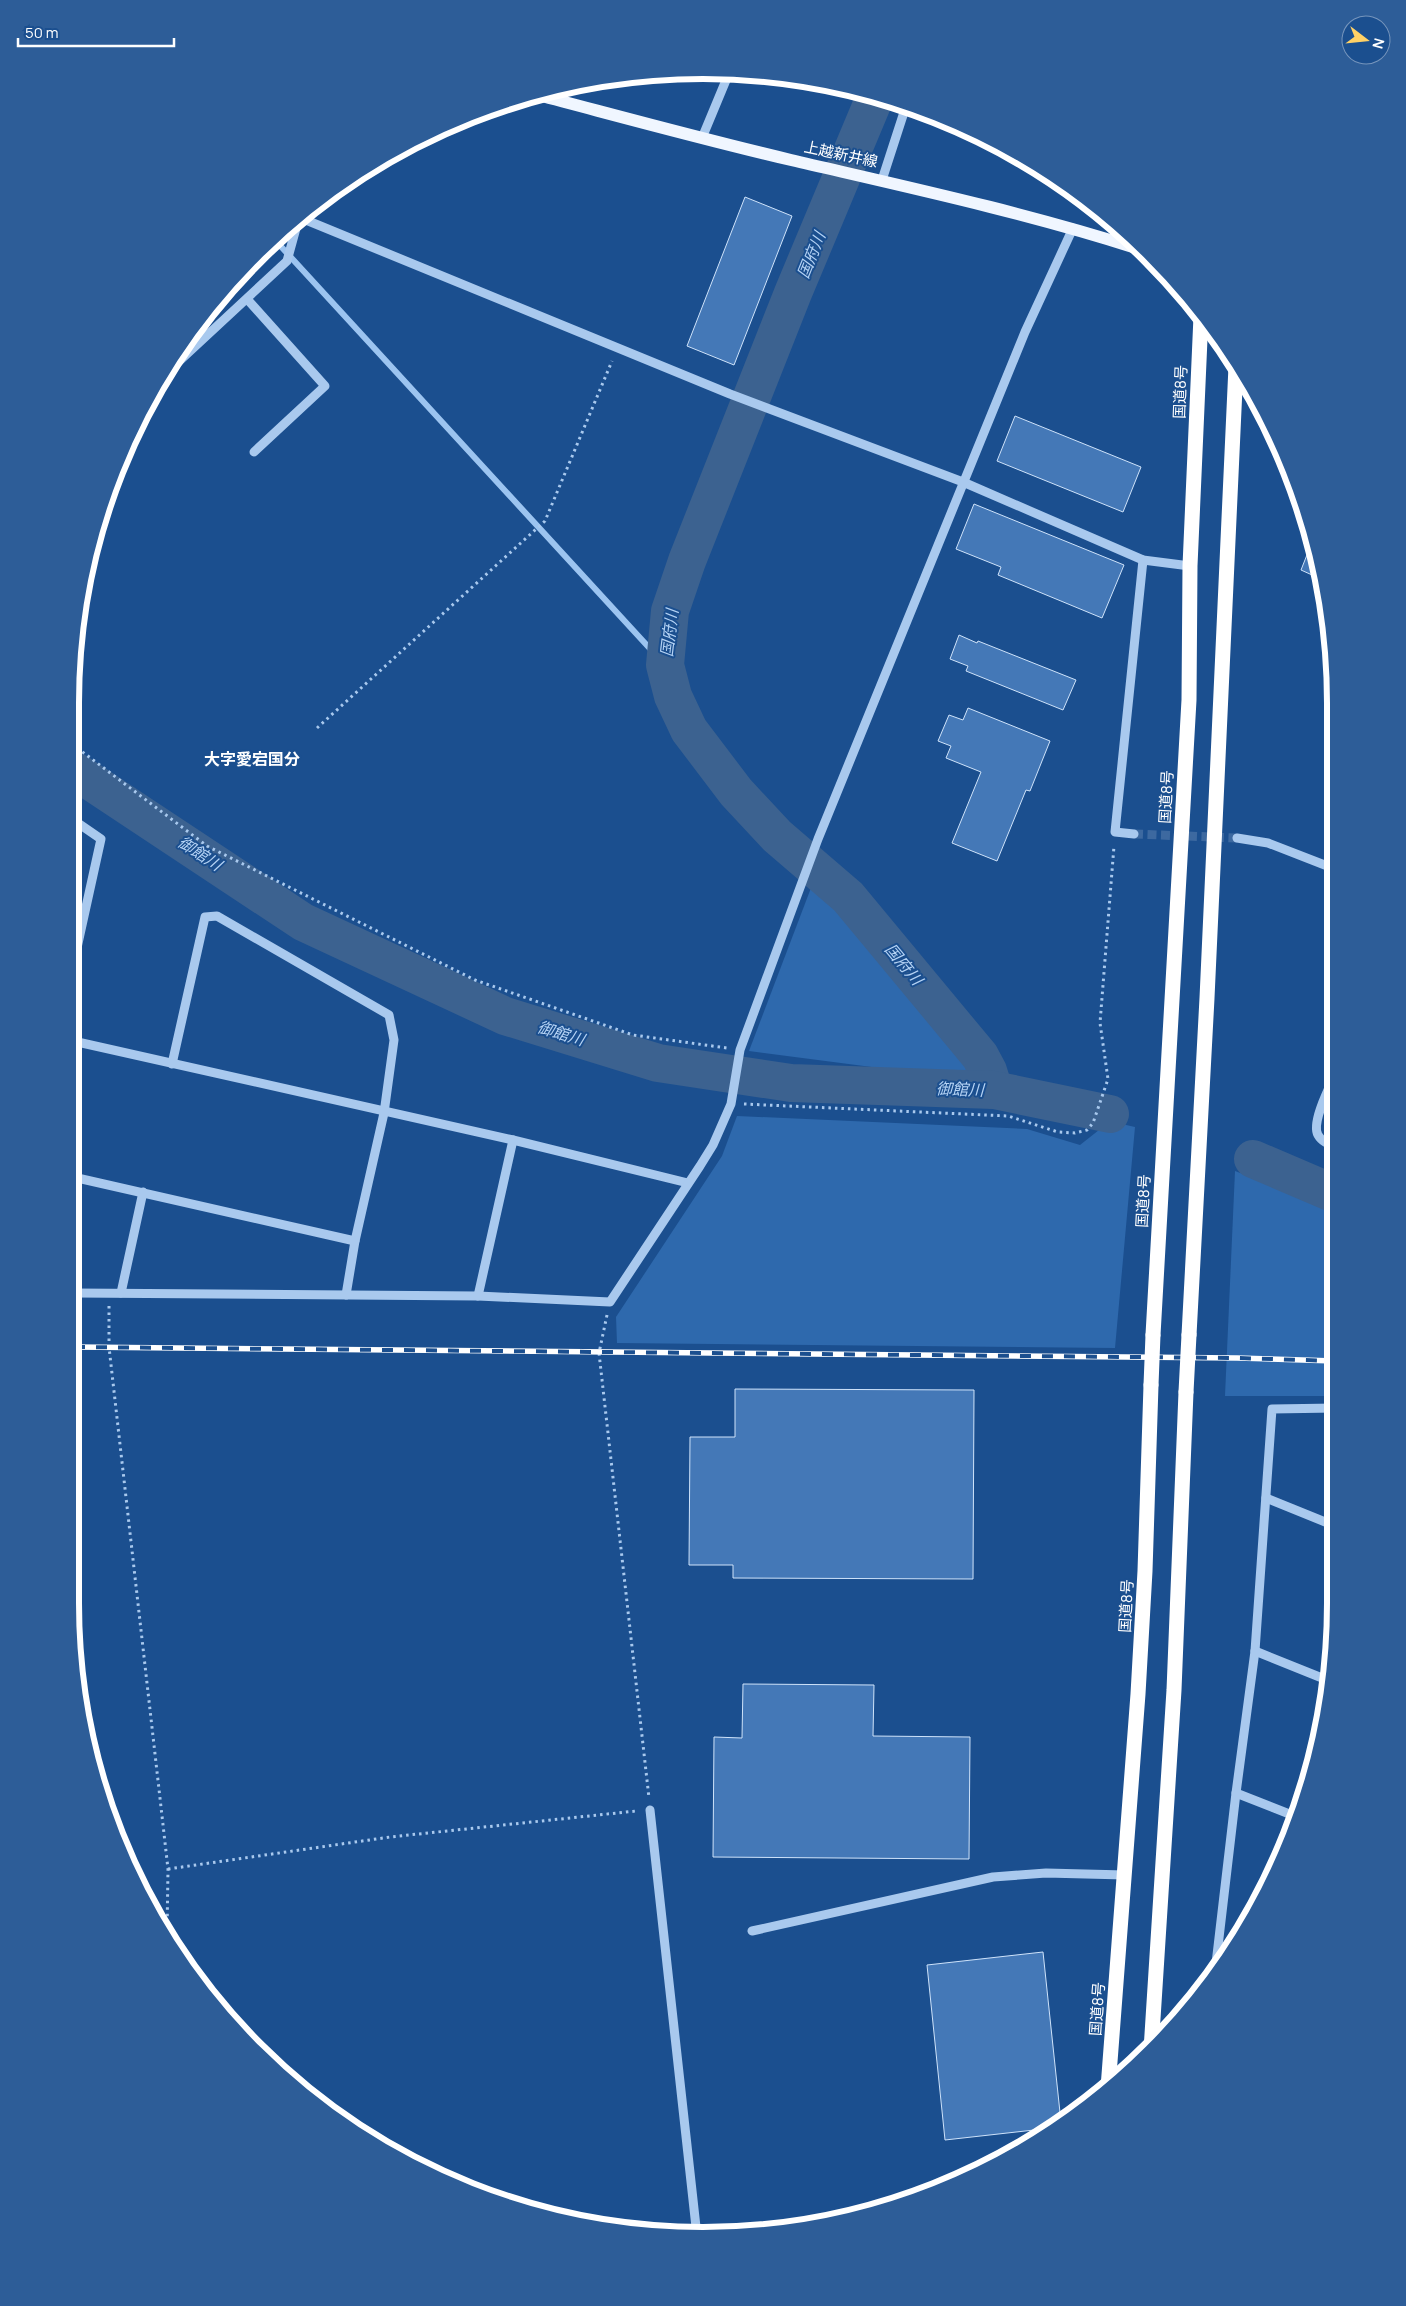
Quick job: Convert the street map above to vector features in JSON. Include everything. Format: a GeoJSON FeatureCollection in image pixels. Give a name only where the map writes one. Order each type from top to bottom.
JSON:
{"type":"FeatureCollection","features":[{"type":"Feature","properties":{"kind":"highway","name":"国道8号"},"geometry":{"type":"LineString","coordinates":[[1109,2077],[1145,1580],[1150,1385],[1189,700],[1190,566],[1201,326]]}},
{"type":"Feature","properties":{"kind":"highway"},"geometry":{"type":"LineString","coordinates":[[1152,2036],[1174,1700],[1186,1392],[1208,998],[1235,377]]}},
{"type":"Feature","properties":{"kind":"main road","name":"上越新井線"},"geometry":{"type":"LineString","coordinates":[[550,98],[790,160],[882,180],[1073,228],[1126,245]]}},
{"type":"Feature","properties":{"kind":"street"},"geometry":{"type":"LineString","coordinates":[[702,138],[726,80]]}},
{"type":"Feature","properties":{"kind":"street"},"geometry":{"type":"LineString","coordinates":[[882,180],[904,112]]}},
{"type":"Feature","properties":{"kind":"street"},"geometry":{"type":"LineString","coordinates":[[307,221],[618,346],[730,394],[963,482],[1142,560],[1190,566]]}},
{"type":"Feature","properties":{"kind":"street"},"geometry":{"type":"LineString","coordinates":[[79,1293],[478,1296],[610,1302],[713,1145],[731,1104],[740,1050],[818,839],[1028,323],[1073,228]]}},
{"type":"Feature","properties":{"kind":"street"},"geometry":{"type":"LineString","coordinates":[[183,358],[287,261],[295,230]]}},
{"type":"Feature","properties":{"kind":"street"},"geometry":{"type":"LineString","coordinates":[[247,299],[325,386],[254,452]]}},
{"type":"Feature","properties":{"kind":"street"},"geometry":{"type":"LineString","coordinates":[[1134,834],[1115,832],[1142,560]]}},
{"type":"Feature","properties":{"kind":"street"},"geometry":{"type":"LineString","coordinates":[[79,824],[101,839],[79,938]]}},
{"type":"Feature","properties":{"kind":"street"},"geometry":{"type":"LineString","coordinates":[[1237,838],[1268,843],[1327,866]]}},
{"type":"Feature","properties":{"kind":"street"},"geometry":{"type":"LineString","coordinates":[[79,908],[85,909]]}},
{"type":"Feature","properties":{"kind":"street"},"geometry":{"type":"LineString","coordinates":[[172,1064],[205,917],[217,916],[389,1015],[394,1040],[384,1113],[355,1241],[346,1295]]}},
{"type":"Feature","properties":{"kind":"street"},"geometry":{"type":"LineString","coordinates":[[79,1042],[384,1113],[512,1140],[688,1184]]}},
{"type":"Feature","properties":{"kind":"street"},"geometry":{"type":"LineString","coordinates":[[1327,1095],[1318,1118],[1316,1130],[1322,1141],[1327,1143]]}},
{"type":"Feature","properties":{"kind":"street"},"geometry":{"type":"LineString","coordinates":[[478,1296],[512,1140]]}},
{"type":"Feature","properties":{"kind":"street"},"geometry":{"type":"LineString","coordinates":[[79,1178],[355,1241]]}},
{"type":"Feature","properties":{"kind":"street"},"geometry":{"type":"LineString","coordinates":[[121,1293],[143,1192]]}},
{"type":"Feature","properties":{"kind":"street"},"geometry":{"type":"LineString","coordinates":[[1218,1956],[1236,1793],[1255,1651],[1272,1409],[1327,1408]]}},
{"type":"Feature","properties":{"kind":"street"},"geometry":{"type":"LineString","coordinates":[[1266,1498],[1327,1523]]}},
{"type":"Feature","properties":{"kind":"street"},"geometry":{"type":"LineString","coordinates":[[1255,1651],[1323,1678]]}},
{"type":"Feature","properties":{"kind":"street"},"geometry":{"type":"LineString","coordinates":[[1236,1793],[1290,1814]]}},
{"type":"Feature","properties":{"kind":"street"},"geometry":{"type":"LineString","coordinates":[[650,1810],[696,2227]]}},
{"type":"Feature","properties":{"kind":"street"},"geometry":{"type":"LineString","coordinates":[[752,1932],[993,1877],[1046,1872],[1125,1875]]}},
{"type":"Feature","properties":{"kind":"path"},"geometry":{"type":"LineString","coordinates":[[317,728],[545,520],[618,346]]}},
{"type":"Feature","properties":{"kind":"path"},"geometry":{"type":"LineString","coordinates":[[79,749],[207,846],[475,980],[632,1035],[740,1050]]}},
{"type":"Feature","properties":{"kind":"path"},"geometry":{"type":"LineString","coordinates":[[731,1104],[1008,1116],[1058,1132],[1075,1133],[1087,1130],[1094,1123],[1108,1079],[1100,1023],[1115,832]]}},
{"type":"Feature","properties":{"kind":"path"},"geometry":{"type":"LineString","coordinates":[[109,1293],[109,1347],[168,1869],[167,1923]]}},
{"type":"Feature","properties":{"kind":"path"},"geometry":{"type":"LineString","coordinates":[[168,1869],[390,1837],[650,1810],[599,1353],[610,1302]]}},
{"type":"Feature","properties":{"kind":"shaded area"},"geometry":{"type":"Polygon","coordinates":[[[814,880],[963,1046],[972,1059],[972,1070],[964,1079],[749,1051],[814,880]]]}},
{"type":"Feature","properties":{"kind":"shaded area"},"geometry":{"type":"Polygon","coordinates":[[[737,1116],[1027,1129],[1080,1145],[1099,1130],[1104,1120],[1135,1127],[1115,1348],[617,1343],[616,1317],[722,1156],[737,1116]]]}},
{"type":"Feature","properties":{"kind":"shaded area"},"geometry":{"type":"Polygon","coordinates":[[[1235,1171],[1327,1206],[1327,1396],[1225,1396],[1235,1171]]]}},
{"type":"Feature","properties":{"kind":"building"},"geometry":{"type":"Polygon","coordinates":[[[745,197],[792,216],[734,365],[687,346],[745,197]]]}},
{"type":"Feature","properties":{"kind":"building"},"geometry":{"type":"Polygon","coordinates":[[[1015,416],[1141,467],[1123,512],[997,461],[1015,416]]]}},
{"type":"Feature","properties":{"kind":"building"},"geometry":{"type":"Polygon","coordinates":[[[974,504],[1124,565],[1102,618],[998,575],[1001,567],[956,549],[974,504]]]}},
{"type":"Feature","properties":{"kind":"building"},"geometry":{"type":"Polygon","coordinates":[[[1308,551],[1314,576],[1301,570],[1308,551]]]}},
{"type":"Feature","properties":{"kind":"building"},"geometry":{"type":"Polygon","coordinates":[[[959,635],[1076,680],[1063,710],[966,671],[968,666],[950,659],[959,635]]]}},
{"type":"Feature","properties":{"kind":"building"},"geometry":{"type":"Polygon","coordinates":[[[968,708],[1050,741],[1030,791],[1026,790],[997,861],[952,843],[981,772],[946,758],[951,746],[938,741],[949,715],[963,720],[968,708]]]}},
{"type":"Feature","properties":{"kind":"building"},"geometry":{"type":"Polygon","coordinates":[[[735,1389],[974,1390],[973,1579],[733,1578],[733,1565],[689,1565],[690,1437],[735,1437],[735,1389]]]}},
{"type":"Feature","properties":{"kind":"building"},"geometry":{"type":"Polygon","coordinates":[[[743,1684],[874,1685],[873,1736],[970,1737],[969,1859],[713,1857],[714,1737],[742,1738],[743,1684]]]}},
{"type":"Feature","properties":{"kind":"building"},"geometry":{"type":"Polygon","coordinates":[[[1043,1952],[1060,2115],[1038,2130],[945,2140],[927,1965],[1043,1952]]]}},
{"type":"Feature","properties":{"kind":"waterway","name":"国府川"},"geometry":{"type":"LineString","coordinates":[[873,102],[793,293],[687,561],[670,611],[665,665],[673,696],[689,730],[736,792],[777,836],[848,897],[980,1056],[988,1071],[994,1090]]}},
{"type":"Feature","properties":{"kind":"waterway"},"geometry":{"type":"LineString","coordinates":[[280,245],[665,665]]}},
{"type":"Feature","properties":{"kind":"waterway","name":"御館川"},"geometry":{"type":"LineString","coordinates":[[79,774],[303,922],[505,1016],[658,1063],[791,1083],[994,1090],[1110,1114]]}},
{"type":"Feature","properties":{"kind":"waterway","name":"御館川"},"geometry":{"type":"LineString","coordinates":[[1253,1159],[1327,1191]]}},
{"type":"Feature","properties":{"kind":"tunnel"},"geometry":{"type":"LineString","coordinates":[[1134,834],[1237,838]]}},
{"type":"Feature","properties":{"kind":"railway"},"geometry":{"type":"LineString","coordinates":[[79,1347],[1237,1358],[1327,1361]]}},
{"type":"Feature","properties":{"kind":"district","name":"大字愛宕国分"},"geometry":{"type":"Point","coordinates":[252,759]}}]}
